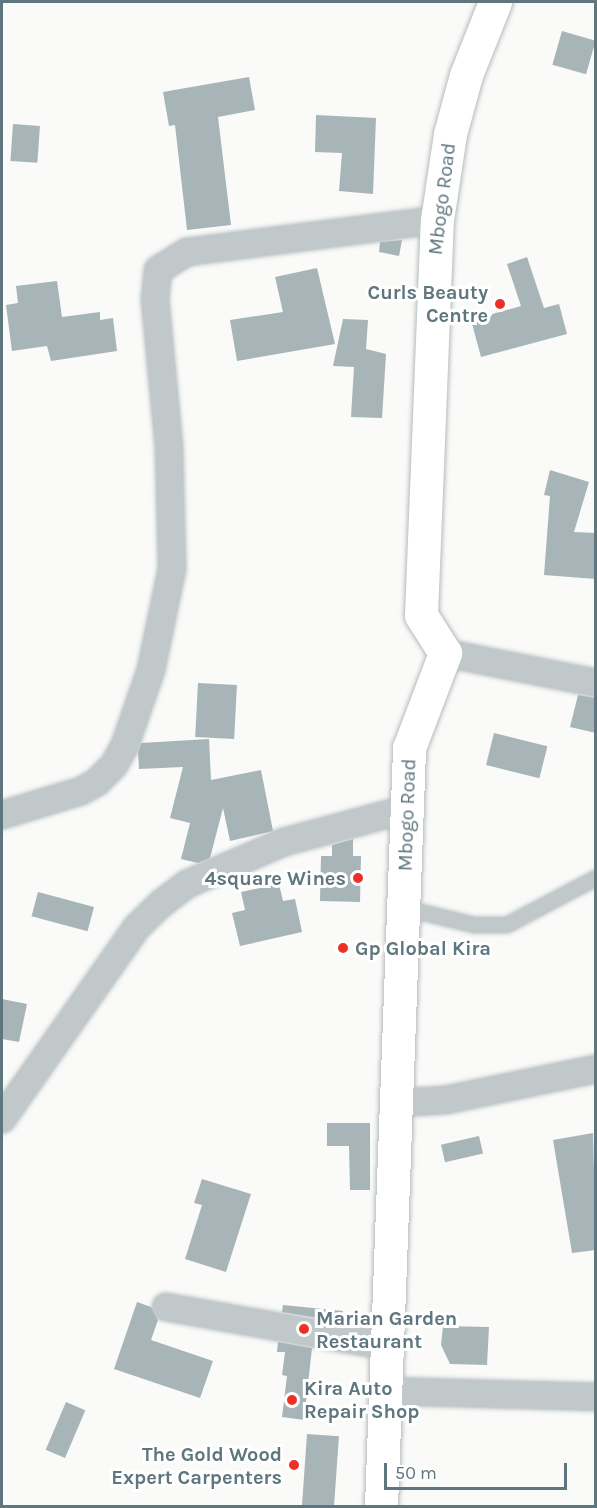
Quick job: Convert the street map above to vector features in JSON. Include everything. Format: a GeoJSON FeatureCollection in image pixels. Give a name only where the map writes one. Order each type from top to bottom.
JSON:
{"type":"FeatureCollection","features":[{"type":"Feature","properties":{"kind":"main road","name":"Mbogo Road"},"geometry":{"type":"LineString","coordinates":[[381,1506],[409,748],[445,653],[421,615],[437,220],[450,134],[466,75],[495,2]]}},
{"type":"Feature","properties":{"kind":"street"},"geometry":{"type":"LineString","coordinates":[[2,815],[81,791],[97,782],[114,765],[125,745],[151,670],[172,569],[169,459],[155,299],[158,270],[187,252],[437,220]]}},
{"type":"Feature","properties":{"kind":"street"},"geometry":{"type":"LineString","coordinates":[[445,653],[596,683]]}},
{"type":"Feature","properties":{"kind":"street"},"geometry":{"type":"LineString","coordinates":[[2,1119],[137,927],[162,903],[187,884],[284,842],[407,809]]}},
{"type":"Feature","properties":{"kind":"street"},"geometry":{"type":"LineString","coordinates":[[397,1103],[446,1100],[596,1069]]}},
{"type":"Feature","properties":{"kind":"street"},"geometry":{"type":"LineString","coordinates":[[166,1307],[387,1346]]}},
{"type":"Feature","properties":{"kind":"street"},"geometry":{"type":"LineString","coordinates":[[385,1391],[596,1397]]}},
{"type":"Feature","properties":{"kind":"lane"},"geometry":{"type":"LineString","coordinates":[[404,908],[474,924],[507,925],[596,878]]}},
{"type":"Feature","properties":{"kind":"building"},"geometry":{"type":"Polygon","coordinates":[[[562,31],[596,41],[586,74],[552,65],[562,31]]]}},
{"type":"Feature","properties":{"kind":"building"},"geometry":{"type":"Polygon","coordinates":[[[249,77],[255,110],[218,117],[231,225],[187,230],[175,125],[169,126],[163,92],[249,77]]]}},
{"type":"Feature","properties":{"kind":"building"},"geometry":{"type":"Polygon","coordinates":[[[316,115],[376,118],[373,194],[339,191],[342,153],[315,152],[316,115]]]}},
{"type":"Feature","properties":{"kind":"building"},"geometry":{"type":"Polygon","coordinates":[[[13,124],[40,126],[37,163],[10,161],[13,124]]]}},
{"type":"Feature","properties":{"kind":"building"},"geometry":{"type":"Polygon","coordinates":[[[402,240],[399,256],[379,252],[380,242],[402,240]]]}},
{"type":"Feature","properties":{"kind":"building"},"geometry":{"type":"Polygon","coordinates":[[[527,257],[544,308],[559,304],[567,334],[481,357],[471,320],[521,306],[507,264],[527,257]]]}},
{"type":"Feature","properties":{"kind":"building"},"geometry":{"type":"Polygon","coordinates":[[[317,268],[335,344],[237,361],[230,320],[283,312],[275,277],[317,268]]]}},
{"type":"Feature","properties":{"kind":"building"},"geometry":{"type":"Polygon","coordinates":[[[57,281],[62,317],[100,312],[100,320],[113,318],[117,351],[51,361],[47,346],[12,351],[6,305],[18,303],[16,286],[57,281]]]}},
{"type":"Feature","properties":{"kind":"building"},"geometry":{"type":"Polygon","coordinates":[[[343,319],[368,320],[366,349],[386,354],[382,418],[351,417],[354,367],[333,366],[343,319]]]}},
{"type":"Feature","properties":{"kind":"building"},"geometry":{"type":"Polygon","coordinates":[[[550,470],[589,482],[574,532],[596,533],[596,579],[544,575],[550,496],[544,495],[550,470]]]}},
{"type":"Feature","properties":{"kind":"building"},"geometry":{"type":"Polygon","coordinates":[[[198,683],[237,685],[234,739],[195,737],[198,683]]]}},
{"type":"Feature","properties":{"kind":"building"},"geometry":{"type":"Polygon","coordinates":[[[578,695],[596,698],[596,733],[570,727],[578,695]]]}},
{"type":"Feature","properties":{"kind":"building"},"geometry":{"type":"Polygon","coordinates":[[[494,733],[547,746],[539,778],[486,765],[494,733]]]}},
{"type":"Feature","properties":{"kind":"building"},"geometry":{"type":"Polygon","coordinates":[[[209,739],[211,780],[261,770],[273,831],[230,841],[223,808],[210,858],[198,863],[181,859],[190,823],[170,818],[183,767],[139,769],[138,752],[141,743],[209,739]]]}},
{"type":"Feature","properties":{"kind":"building"},"geometry":{"type":"Polygon","coordinates":[[[353,839],[353,856],[361,856],[360,902],[320,901],[321,856],[332,856],[332,845],[353,839]]]}},
{"type":"Feature","properties":{"kind":"building"},"geometry":{"type":"Polygon","coordinates":[[[279,884],[283,901],[295,899],[302,932],[240,946],[232,913],[245,910],[241,892],[279,884]]]}},
{"type":"Feature","properties":{"kind":"building"},"geometry":{"type":"Polygon","coordinates":[[[38,892],[94,907],[88,931],[32,916],[38,892]]]}},
{"type":"Feature","properties":{"kind":"building"},"geometry":{"type":"Polygon","coordinates":[[[2,999],[27,1004],[19,1042],[2,1039],[2,999]]]}},
{"type":"Feature","properties":{"kind":"building"},"geometry":{"type":"Polygon","coordinates":[[[327,1123],[370,1123],[370,1190],[350,1190],[349,1146],[327,1146],[327,1123]]]}},
{"type":"Feature","properties":{"kind":"building"},"geometry":{"type":"Polygon","coordinates":[[[593,1133],[596,1250],[572,1253],[553,1140],[593,1133]]]}},
{"type":"Feature","properties":{"kind":"building"},"geometry":{"type":"Polygon","coordinates":[[[479,1136],[483,1154],[445,1162],[441,1145],[479,1136]]]}},
{"type":"Feature","properties":{"kind":"building"},"geometry":{"type":"Polygon","coordinates":[[[202,1179],[251,1194],[226,1272],[185,1259],[202,1205],[194,1203],[202,1179]]]}},
{"type":"Feature","properties":{"kind":"building"},"geometry":{"type":"Polygon","coordinates":[[[137,1302],[151,1307],[158,1320],[151,1340],[213,1361],[200,1398],[114,1369],[137,1302]]]}},
{"type":"Feature","properties":{"kind":"building"},"geometry":{"type":"Polygon","coordinates":[[[283,1305],[343,1311],[341,1322],[282,1312],[283,1305]]]}},
{"type":"Feature","properties":{"kind":"building"},"geometry":{"type":"Polygon","coordinates":[[[443,1326],[489,1327],[487,1365],[450,1364],[441,1345],[443,1326]]]}},
{"type":"Feature","properties":{"kind":"building"},"geometry":{"type":"Polygon","coordinates":[[[278,1342],[312,1348],[304,1420],[282,1417],[287,1376],[282,1375],[285,1352],[277,1352],[278,1342]]]}},
{"type":"Feature","properties":{"kind":"building"},"geometry":{"type":"Polygon","coordinates":[[[66,1402],[85,1410],[65,1458],[46,1450],[66,1402]]]}},
{"type":"Feature","properties":{"kind":"building"},"geometry":{"type":"Polygon","coordinates":[[[307,1434],[339,1436],[334,1506],[302,1506],[307,1434]]]}},
{"type":"Feature","properties":{"kind":"place","name":"Curls Beauty Centre"},"geometry":{"type":"Point","coordinates":[500,304]}},
{"type":"Feature","properties":{"kind":"place","name":"4square Wines"},"geometry":{"type":"Point","coordinates":[358,878]}},
{"type":"Feature","properties":{"kind":"place","name":"Gp Global Kira"},"geometry":{"type":"Point","coordinates":[343,948]}},
{"type":"Feature","properties":{"kind":"place","name":"Marian Garden Restaurant"},"geometry":{"type":"Point","coordinates":[304,1329]}},
{"type":"Feature","properties":{"kind":"place","name":"Kira Auto Repair Shop"},"geometry":{"type":"Point","coordinates":[292,1400]}},
{"type":"Feature","properties":{"kind":"place","name":"The Gold Wood Expert Carpenters"},"geometry":{"type":"Point","coordinates":[294,1465]}}]}
